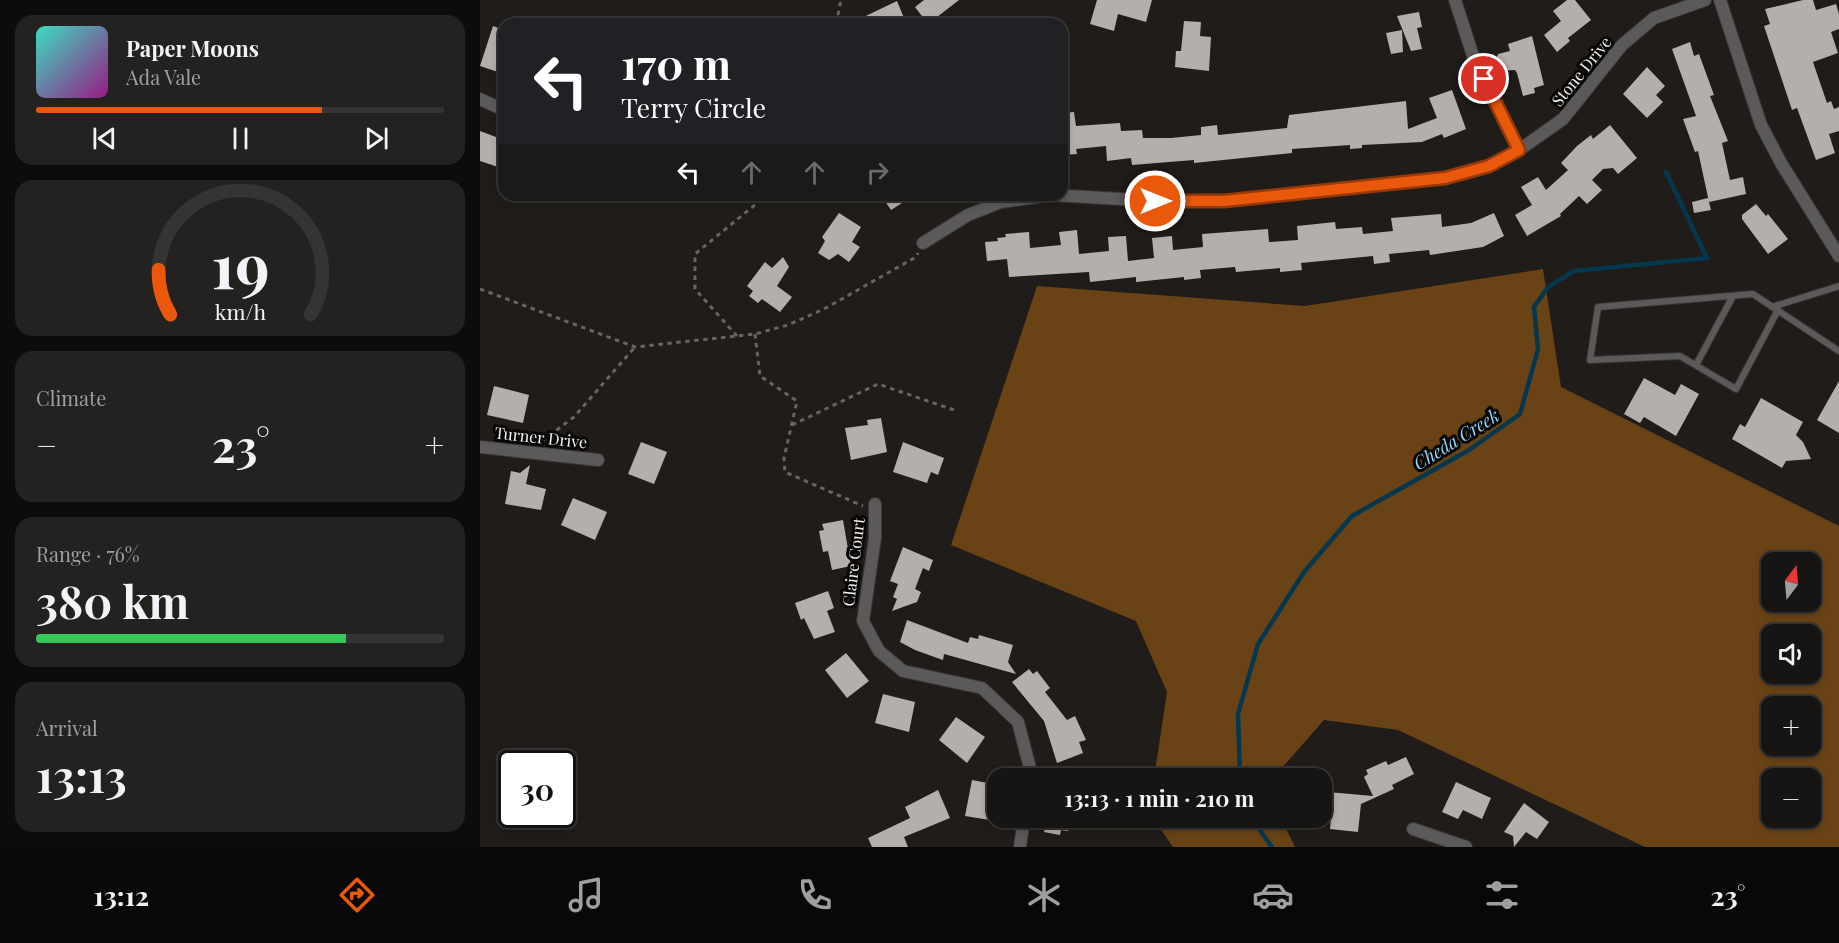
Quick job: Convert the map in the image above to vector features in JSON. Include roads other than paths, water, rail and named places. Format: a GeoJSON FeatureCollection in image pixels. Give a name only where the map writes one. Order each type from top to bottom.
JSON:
{"type":"FeatureCollection","features":[{"type":"Feature","properties":{"kind":"street"},"geometry":{"type":"LineString","coordinates":[[1455,0],[1475,62],[1519,150]]}},
{"type":"Feature","properties":{"kind":"street","name":"Stone Drive"},"geometry":{"type":"LineString","coordinates":[[1068,196],[1155,201],[1224,201],[1445,178],[1489,166],[1519,150],[1563,119],[1622,45],[1654,18],[1705,0]]}},
{"type":"Feature","properties":{"kind":"street"},"geometry":{"type":"LineString","coordinates":[[1720,0],[1761,125],[1781,163],[1839,256]]}},
{"type":"Feature","properties":{"kind":"street"},"geometry":{"type":"LineString","coordinates":[[480,99],[498,107]]}},
{"type":"Feature","properties":{"kind":"street","name":"Stone Drive"},"geometry":{"type":"LineString","coordinates":[[922,243],[968,215],[1009,201]]}},
{"type":"Feature","properties":{"kind":"street","name":"Turner Drive"},"geometry":{"type":"LineString","coordinates":[[480,447],[598,460]]}},
{"type":"Feature","properties":{"kind":"street","name":"Claire Court"},"geometry":{"type":"LineString","coordinates":[[875,506],[875,538],[863,621],[879,651],[903,671],[982,688],[1018,722],[1030,768]]}},
{"type":"Feature","properties":{"kind":"street"},"geometry":{"type":"LineString","coordinates":[[1020,847],[1023,828]]}},
{"type":"Feature","properties":{"kind":"street"},"geometry":{"type":"LineString","coordinates":[[1413,829],[1466,847]]}},
{"type":"Feature","properties":{"kind":"lane"},"geometry":{"type":"LineString","coordinates":[[1839,286],[1775,309],[1736,389],[1680,356],[1590,360],[1598,307],[1753,294],[1775,309],[1839,351]]}},
{"type":"Feature","properties":{"kind":"lane"},"geometry":{"type":"LineString","coordinates":[[1696,365],[1733,296]]}},
{"type":"Feature","properties":{"kind":"waterway","name":"Cheda Creek"},"geometry":{"type":"LineString","coordinates":[[1240,768],[1238,714],[1258,644],[1304,572],[1352,516],[1469,450],[1520,414],[1538,349],[1534,307],[1548,287],[1574,271],[1707,258],[1666,172]]}},
{"type":"Feature","properties":{"kind":"waterway","name":"Cheda Creek"},"geometry":{"type":"LineString","coordinates":[[1258,828],[1272,847]]}}]}
